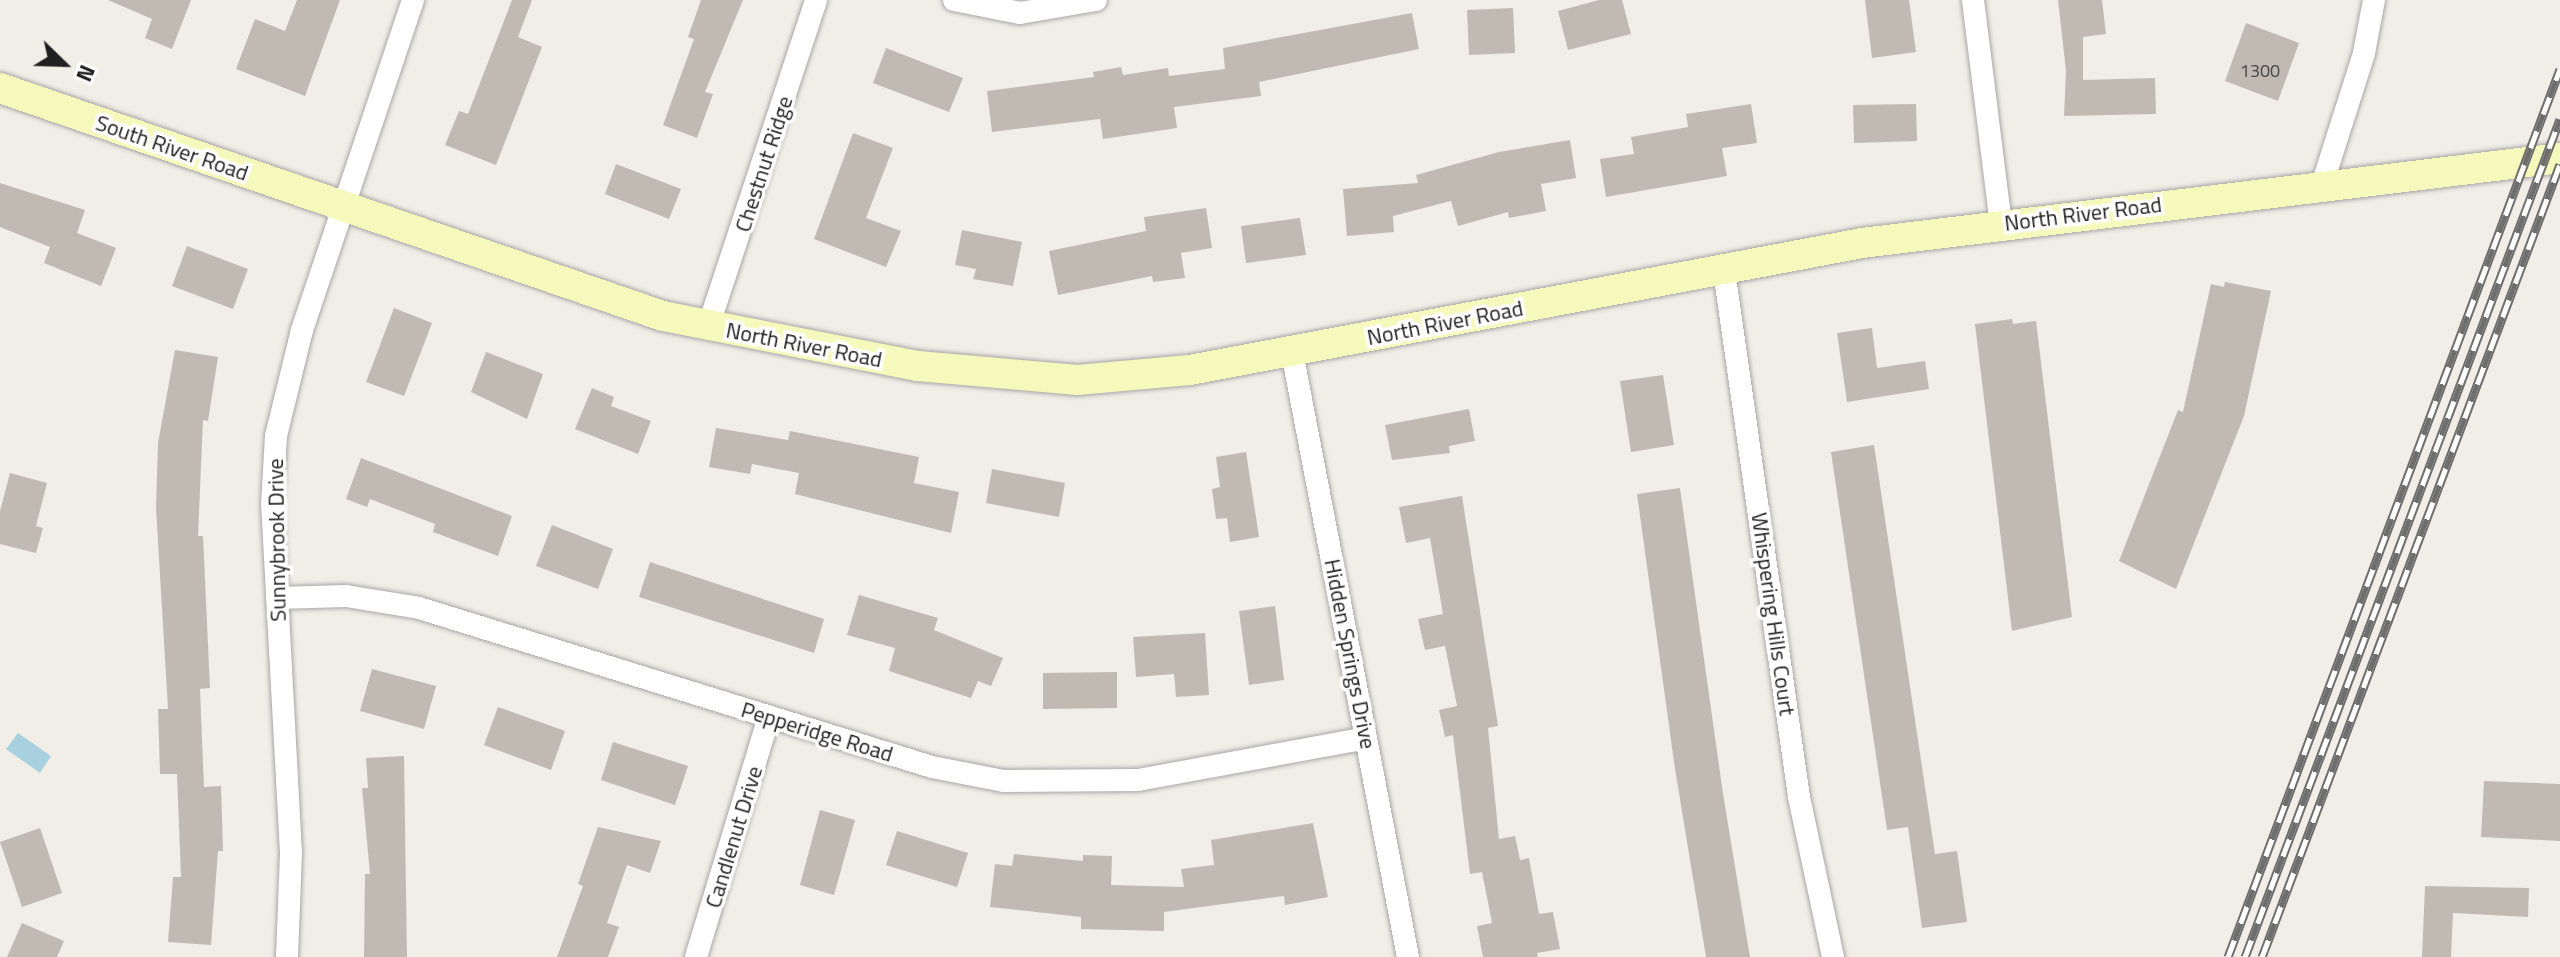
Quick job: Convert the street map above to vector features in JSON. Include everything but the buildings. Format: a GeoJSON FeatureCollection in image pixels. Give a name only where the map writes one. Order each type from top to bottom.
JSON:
{"type":"FeatureCollection","features":[{"type":"Feature","properties":{"kind":"street","name":"Sunnybrook Drive"},"geometry":{"type":"LineString","coordinates":[[287,957],[291,853],[273,466],[281,405],[413,0]]}},
{"type":"Feature","properties":{"kind":"street","name":"Chestnut Ridge"},"geometry":{"type":"LineString","coordinates":[[708,327],[816,0]]}},
{"type":"Feature","properties":{"kind":"street"},"geometry":{"type":"LineString","coordinates":[[954,0],[1020,13],[1096,0]]}},
{"type":"Feature","properties":{"kind":"street"},"geometry":{"type":"LineString","coordinates":[[1973,0],[2001,224]]}},
{"type":"Feature","properties":{"kind":"street"},"geometry":{"type":"LineString","coordinates":[[2322,185],[2364,53],[2374,0]]}},
{"type":"Feature","properties":{"kind":"street","name":"South River Road"},"geometry":{"type":"LineString","coordinates":[[0,88],[345,208]]}},
{"type":"Feature","properties":{"kind":"street","name":"North River Road"},"geometry":{"type":"LineString","coordinates":[[345,208],[624,304],[708,327],[946,371],[1077,380],[1190,370],[1724,270],[2001,224],[2560,158]]}},
{"type":"Feature","properties":{"kind":"street","name":"Whispering Hills Court"},"geometry":{"type":"LineString","coordinates":[[1724,270],[1799,797],[1833,957]]}},
{"type":"Feature","properties":{"kind":"street","name":"Hidden Springs Drive"},"geometry":{"type":"LineString","coordinates":[[1292,352],[1408,957]]}},
{"type":"Feature","properties":{"kind":"street","name":"Pepperidge Road"},"geometry":{"type":"LineString","coordinates":[[277,598],[346,596],[419,608],[932,767],[1048,784],[1138,780],[1366,738]]}},
{"type":"Feature","properties":{"kind":"street","name":"Candlenut Drive"},"geometry":{"type":"LineString","coordinates":[[696,957],[769,717]]}},
{"type":"Feature","properties":{"kind":"water"},"geometry":{"type":"Polygon","coordinates":[[[18,733],[51,756],[40,773],[6,749],[18,733]]]}},
{"type":"Feature","properties":{"kind":"railway"},"geometry":{"type":"LineString","coordinates":[[2228,957],[2560,69]]}},
{"type":"Feature","properties":{"kind":"railway"},"geometry":{"type":"LineString","coordinates":[[2245,957],[2560,119]]}},
{"type":"Feature","properties":{"kind":"railway"},"geometry":{"type":"LineString","coordinates":[[2262,957],[2560,164]]}}]}
